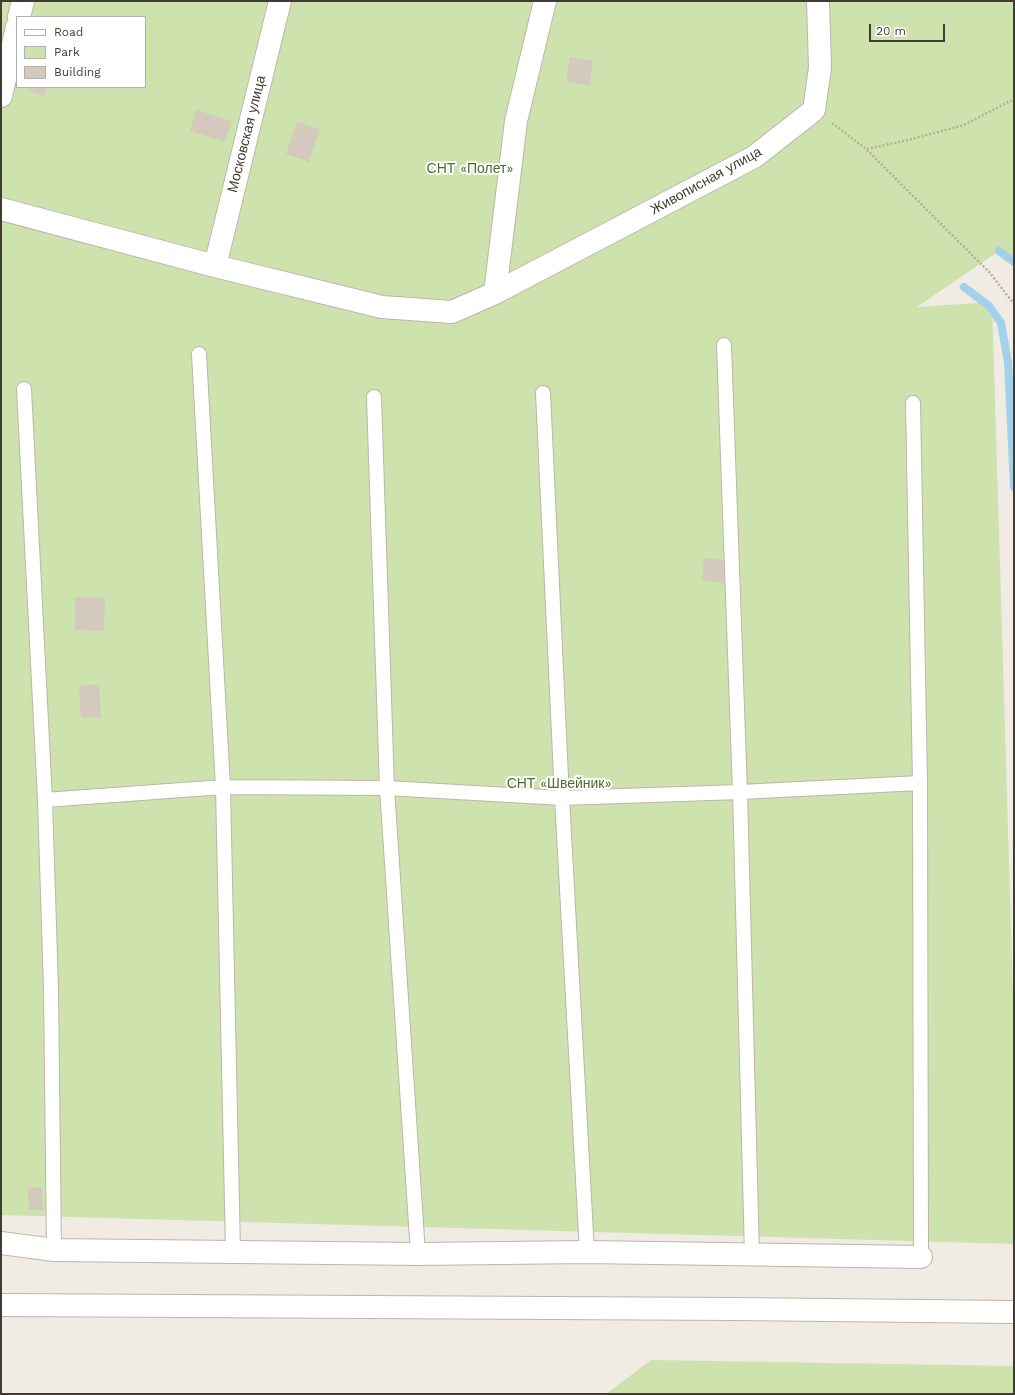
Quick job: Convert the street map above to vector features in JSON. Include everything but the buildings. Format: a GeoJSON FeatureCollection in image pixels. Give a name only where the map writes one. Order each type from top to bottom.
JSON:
{"type":"FeatureCollection","features":[{"type":"Feature","properties":{"kind":"street"},"geometry":{"type":"LineString","coordinates":[[20,16],[23,1]]}},
{"type":"Feature","properties":{"kind":"street","name":"Московская улица"},"geometry":{"type":"LineString","coordinates":[[214,266],[280,1]]}},
{"type":"Feature","properties":{"kind":"street"},"geometry":{"type":"LineString","coordinates":[[495,293],[516,121],[545,1]]}},
{"type":"Feature","properties":{"kind":"street"},"geometry":{"type":"LineString","coordinates":[[814,110],[820,68],[818,1]]}},
{"type":"Feature","properties":{"kind":"street"},"geometry":{"type":"LineString","coordinates":[[1,96],[16,32]]}},
{"type":"Feature","properties":{"kind":"street","name":"Живописная улица"},"geometry":{"type":"LineString","coordinates":[[1,209],[214,266],[382,307],[452,312],[495,293],[754,157],[814,110]]}},
{"type":"Feature","properties":{"kind":"street"},"geometry":{"type":"LineString","coordinates":[[1,1243],[54,1250],[418,1254],[587,1252],[921,1257]]}},
{"type":"Feature","properties":{"kind":"street"},"geometry":{"type":"LineString","coordinates":[[1,1305],[1014,1312]]}},
{"type":"Feature","properties":{"kind":"lane"},"geometry":{"type":"LineString","coordinates":[[724,345],[740,792],[752,1255]]}},
{"type":"Feature","properties":{"kind":"lane"},"geometry":{"type":"LineString","coordinates":[[199,354],[223,788],[233,1252]]}},
{"type":"Feature","properties":{"kind":"lane"},"geometry":{"type":"LineString","coordinates":[[24,389],[45,800],[51,989],[54,1250]]}},
{"type":"Feature","properties":{"kind":"lane"},"geometry":{"type":"LineString","coordinates":[[543,393],[562,798],[587,1252]]}},
{"type":"Feature","properties":{"kind":"lane"},"geometry":{"type":"LineString","coordinates":[[374,397],[387,788],[418,1254]]}},
{"type":"Feature","properties":{"kind":"lane"},"geometry":{"type":"LineString","coordinates":[[913,404],[920,782],[921,1257]]}},
{"type":"Feature","properties":{"kind":"lane"},"geometry":{"type":"LineString","coordinates":[[45,800],[223,788],[387,788],[562,798],[740,792],[920,782]]}},
{"type":"Feature","properties":{"kind":"path"},"geometry":{"type":"LineString","coordinates":[[866,149],[908,140],[964,125],[1014,99]]}},
{"type":"Feature","properties":{"kind":"path"},"geometry":{"type":"LineString","coordinates":[[814,110],[866,149],[990,273],[1014,304]]}},
{"type":"Feature","properties":{"kind":"green space","name":"СНТ «Швейник»"},"geometry":{"type":"Polygon","coordinates":[[[1,1],[1014,1],[1014,262],[999,251],[917,307],[992,302],[1014,1026],[1014,1244],[1,1215],[1,1]]]}},
{"type":"Feature","properties":{"kind":"green space"},"geometry":{"type":"Polygon","coordinates":[[[651,1360],[1014,1366],[1014,1394],[606,1394],[651,1360]]]}},
{"type":"Feature","properties":{"kind":"waterway"},"geometry":{"type":"LineString","coordinates":[[999,251],[1014,262]]}},
{"type":"Feature","properties":{"kind":"waterway"},"geometry":{"type":"LineString","coordinates":[[964,287],[989,306],[1001,323],[1008,362],[1014,487]]}},
{"type":"Feature","properties":{"kind":"park label","name":"СНТ «Полет»"},"geometry":{"type":"Point","coordinates":[470,169]}}]}
